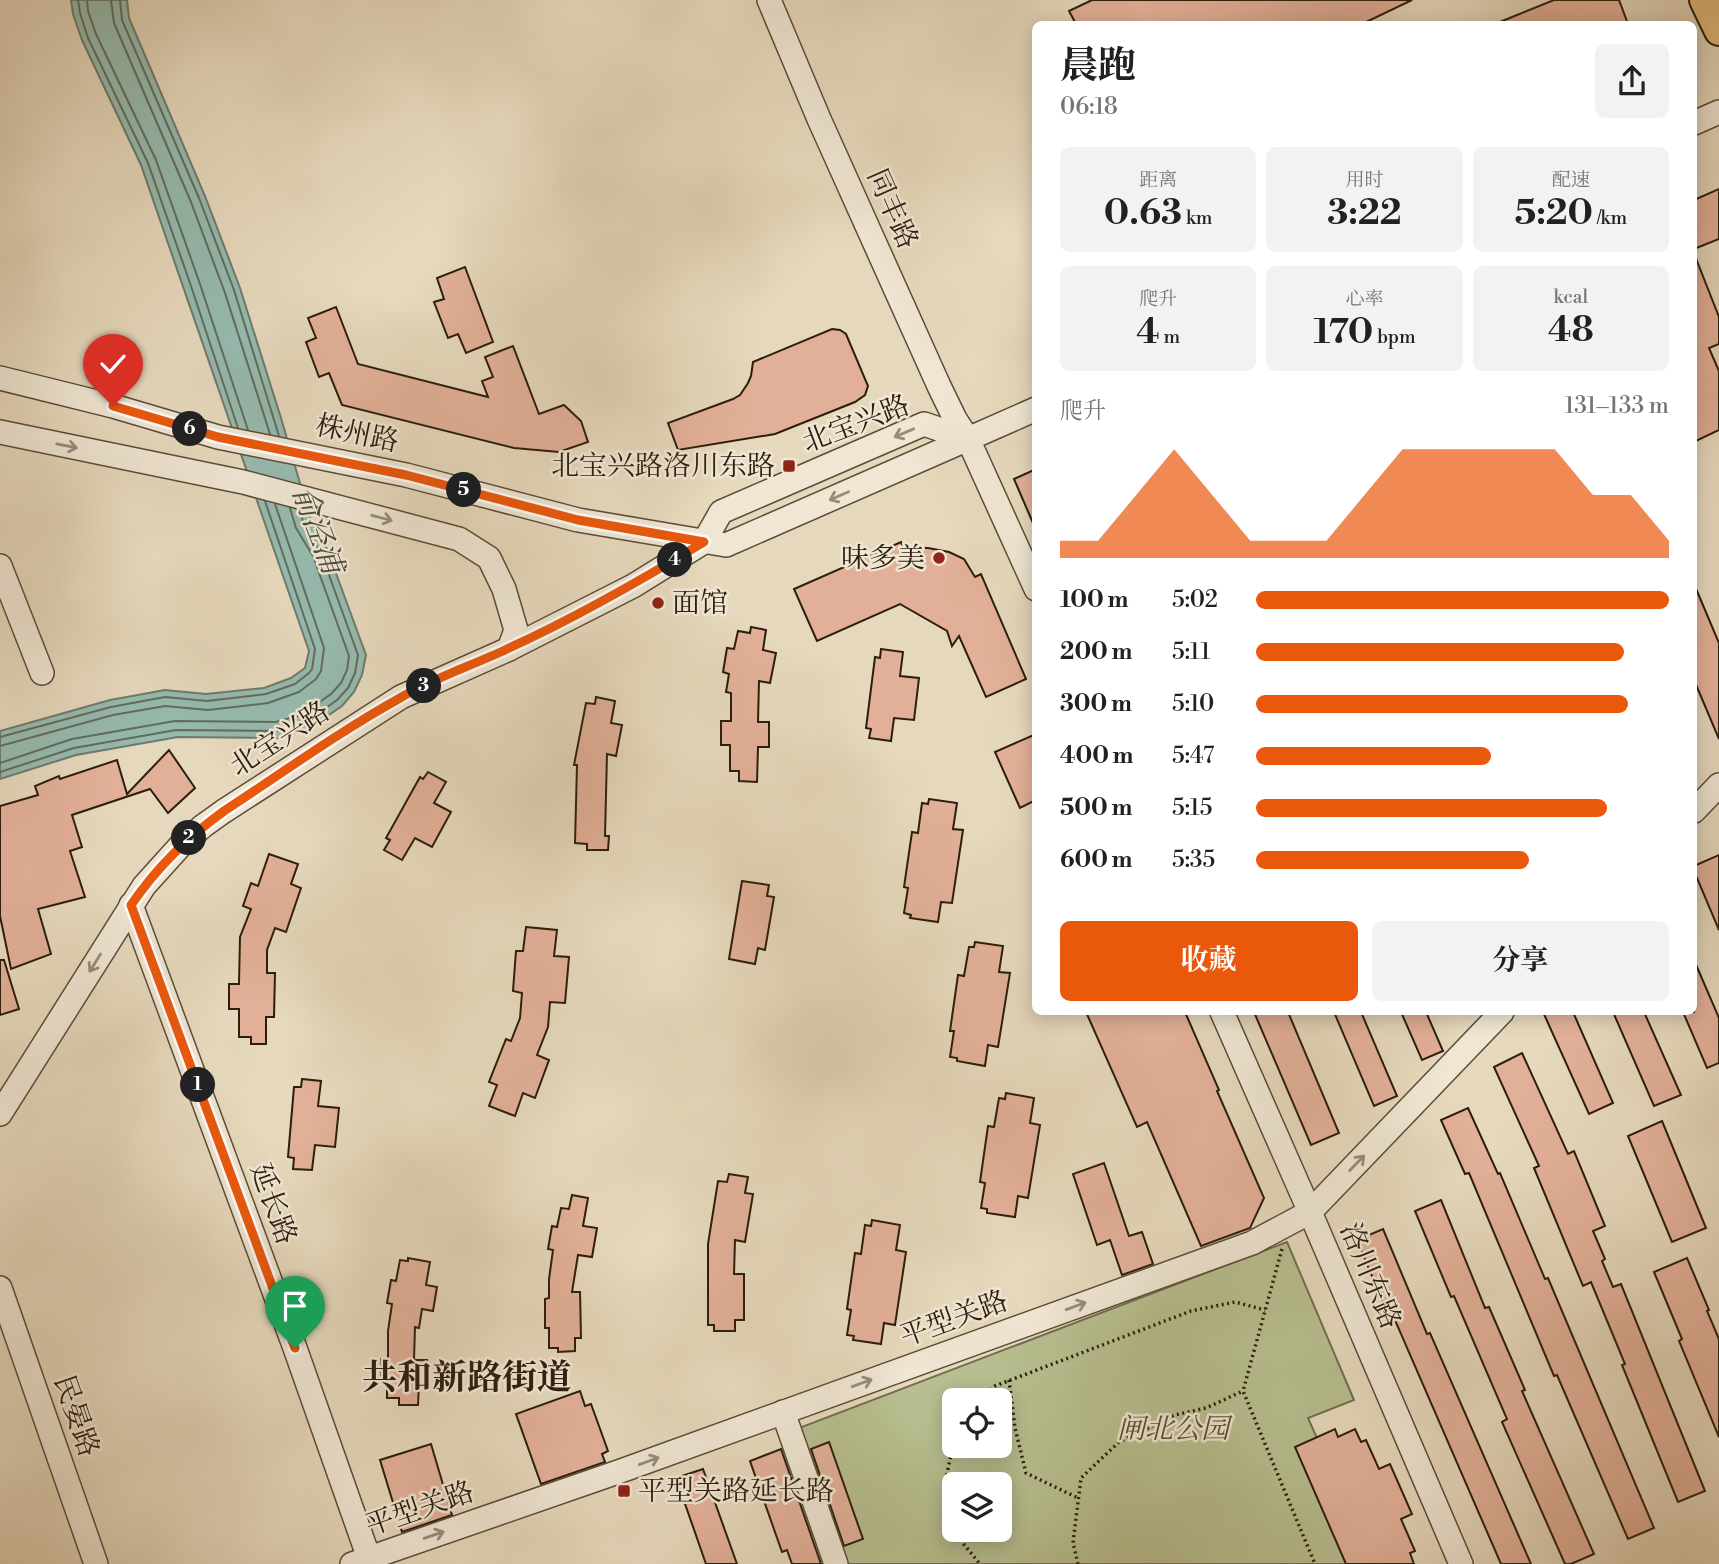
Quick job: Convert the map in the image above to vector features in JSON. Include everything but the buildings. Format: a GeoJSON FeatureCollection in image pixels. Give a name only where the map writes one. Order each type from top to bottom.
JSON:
{"type":"FeatureCollection","features":[{"type":"Feature","properties":{"kind":"main road"},"geometry":{"type":"LineString","coordinates":[[1704,0],[1719,31]]}},
{"type":"Feature","properties":{"kind":"street","name":"同丰路"},"geometry":{"type":"LineString","coordinates":[[769,0],[939,386],[968,439]]}},
{"type":"Feature","properties":{"kind":"street"},"geometry":{"type":"LineString","coordinates":[[1697,122],[1719,112]]}},
{"type":"Feature","properties":{"kind":"street","name":"株州路"},"geometry":{"type":"LineString","coordinates":[[0,378],[113,406],[218,437],[406,475],[578,520],[704,542]]}},
{"type":"Feature","properties":{"kind":"street","name":"北宝兴路"},"geometry":{"type":"LineString","coordinates":[[704,542],[726,545],[1032,411]]}},
{"type":"Feature","properties":{"kind":"street","name":"北宝兴路"},"geometry":{"type":"LineString","coordinates":[[0,1114],[131,905],[156,871],[181,845],[224,811],[401,697],[509,649],[633,586],[704,542],[721,512],[923,424],[968,439]]}},
{"type":"Feature","properties":{"kind":"street"},"geometry":{"type":"LineString","coordinates":[[0,432],[243,482],[459,539],[489,558],[504,589],[516,630],[509,649]]}},
{"type":"Feature","properties":{"kind":"street"},"geometry":{"type":"LineString","coordinates":[[968,439],[1032,580]]}},
{"type":"Feature","properties":{"kind":"street"},"geometry":{"type":"LineString","coordinates":[[0,566],[43,673]]}},
{"type":"Feature","properties":{"kind":"street"},"geometry":{"type":"LineString","coordinates":[[1697,808],[1719,785]]}},
{"type":"Feature","properties":{"kind":"street","name":"延长路"},"geometry":{"type":"LineString","coordinates":[[131,905],[290,1335],[364,1562]]}},
{"type":"Feature","properties":{"kind":"street","name":"洛川东路"},"geometry":{"type":"LineString","coordinates":[[1223,1015],[1461,1564]]}},
{"type":"Feature","properties":{"kind":"street","name":"平型关路"},"geometry":{"type":"LineString","coordinates":[[364,1562],[1252,1243],[1310,1212],[1499,1015]]}},
{"type":"Feature","properties":{"kind":"street","name":"民晏路"},"geometry":{"type":"LineString","coordinates":[[0,1288],[96,1564]]}},
{"type":"Feature","properties":{"kind":"street"},"geometry":{"type":"LineString","coordinates":[[783,1412],[836,1564]]}},
{"type":"Feature","properties":{"kind":"path"},"geometry":{"type":"LineString","coordinates":[[1289,1223],[1243,1391],[1315,1564]]}},
{"type":"Feature","properties":{"kind":"path"},"geometry":{"type":"LineString","coordinates":[[992,1388],[1191,1311],[1235,1302],[1265,1310]]}},
{"type":"Feature","properties":{"kind":"path"},"geometry":{"type":"LineString","coordinates":[[1009,1380],[1026,1473],[1078,1498]]}},
{"type":"Feature","properties":{"kind":"path"},"geometry":{"type":"LineString","coordinates":[[1078,1564],[1073,1543],[1081,1478],[1119,1442],[1175,1415],[1206,1408],[1243,1391]]}},
{"type":"Feature","properties":{"kind":"path"},"geometry":{"type":"LineString","coordinates":[[962,1542],[980,1564]]}},
{"type":"Feature","properties":{"kind":"green space","name":"闸北公园"},"geometry":{"type":"Polygon","coordinates":[[[1287,1242],[1354,1400],[1308,1418],[1373,1564],[830,1564],[786,1433],[1287,1242]]]}},
{"type":"Feature","properties":{"kind":"water"},"geometry":{"type":"Polygon","coordinates":[[[71,0],[127,0],[129,18],[205,196],[240,288],[311,521],[327,549],[366,655],[362,675],[354,692],[342,706],[308,729],[279,738],[178,737],[76,755],[0,779],[0,731],[110,700],[165,690],[206,694],[264,688],[291,678],[305,668],[309,651],[141,165],[82,40],[71,0]]]}},
{"type":"Feature","properties":{"kind":"place","name":"北宝兴路洛川东路"},"geometry":{"type":"Point","coordinates":[789,466]}},
{"type":"Feature","properties":{"kind":"place","name":"味多美"},"geometry":{"type":"Point","coordinates":[939,558]}},
{"type":"Feature","properties":{"kind":"place","name":"面馆"},"geometry":{"type":"Point","coordinates":[658,603]}},
{"type":"Feature","properties":{"kind":"place","name":"平型关路延长路"},"geometry":{"type":"Point","coordinates":[624,1491]}},
{"type":"Feature","properties":{"kind":"district","name":"共和新路街道"},"geometry":{"type":"Point","coordinates":[467,1378]}},
{"type":"Feature","properties":{"kind":"route"},"geometry":{"type":"LineString","coordinates":[[113,406],[218,437],[406,475],[578,520],[704,542],[633,586],[509,649],[401,697],[370,716],[203,826],[162,864],[131,905],[295,1348]]}},
{"type":"Feature","properties":{"kind":"water label","name":"俞泾浦"},"geometry":{"type":"Point","coordinates":[317,530]}}]}
